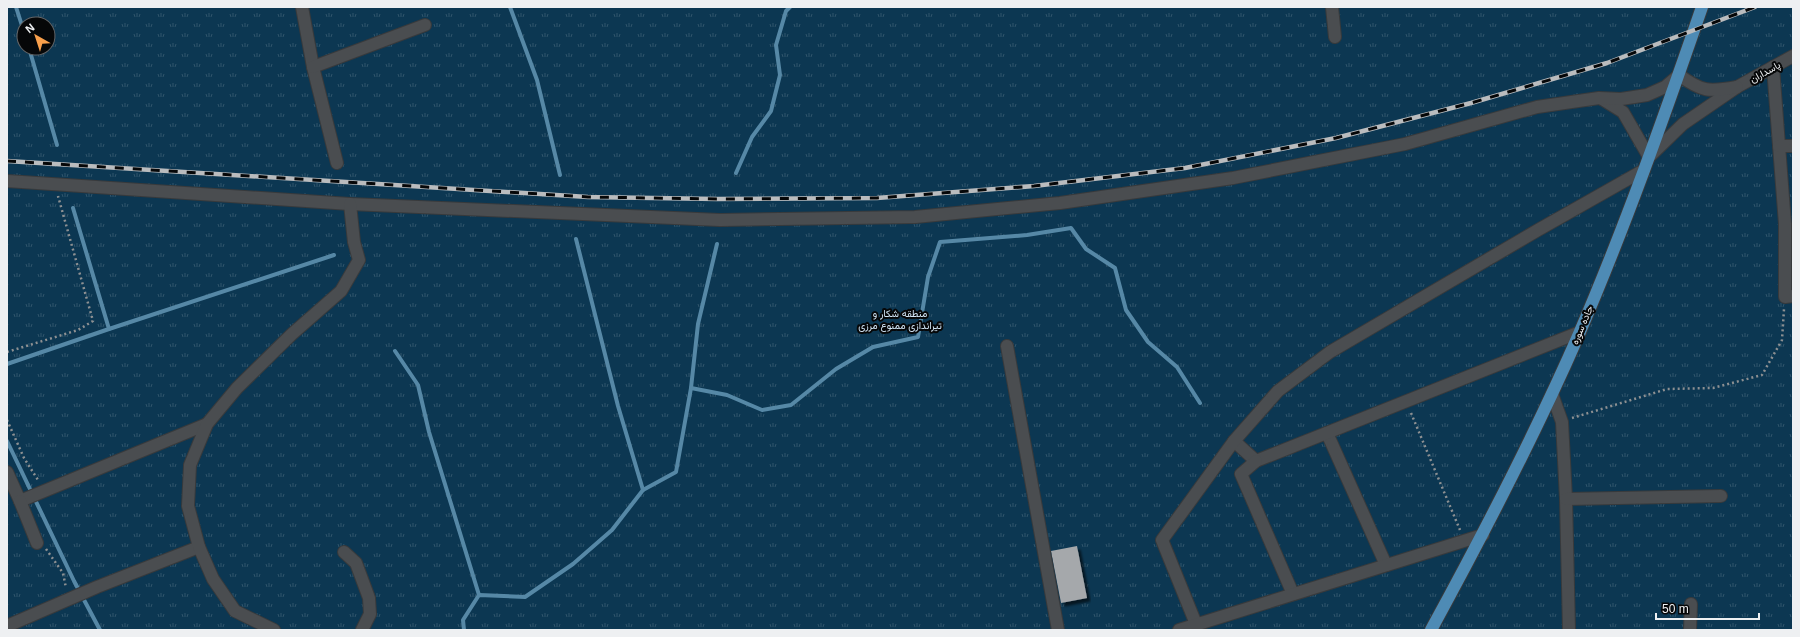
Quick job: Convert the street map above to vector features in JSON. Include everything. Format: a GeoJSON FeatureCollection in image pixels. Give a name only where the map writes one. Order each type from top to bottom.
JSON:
{"type":"FeatureCollection","features":[{"type":"Feature","properties":{"kind":"main road","name":"جاده سوره"},"geometry":{"type":"LineString","coordinates":[[1430,630],[1483,535],[1552,394],[1580,332],[1680,75],[1702,7]]}},
{"type":"Feature","properties":{"kind":"street"},"geometry":{"type":"LineString","coordinates":[[302,7],[313,66],[337,163]]}},
{"type":"Feature","properties":{"kind":"street"},"geometry":{"type":"LineString","coordinates":[[1332,7],[1335,37]]}},
{"type":"Feature","properties":{"kind":"street"},"geometry":{"type":"LineString","coordinates":[[313,66],[425,25]]}},
{"type":"Feature","properties":{"kind":"street","name":"پاسداران"},"geometry":{"type":"LineString","coordinates":[[1649,156],[1683,124],[1737,87],[1793,56]]}},
{"type":"Feature","properties":{"kind":"street"},"geometry":{"type":"LineString","coordinates":[[1773,67],[1779,146],[1789,224],[1789,296]]}},
{"type":"Feature","properties":{"kind":"street"},"geometry":{"type":"LineString","coordinates":[[7,181],[350,204],[720,220],[915,217],[1060,203],[1233,178],[1405,144],[1537,107],[1599,98],[1621,99],[1647,95],[1665,87],[1680,75],[1692,85],[1702,90],[1718,90],[1737,87]]}},
{"type":"Feature","properties":{"kind":"street"},"geometry":{"type":"LineString","coordinates":[[1599,98],[1623,112],[1649,156]]}},
{"type":"Feature","properties":{"kind":"street"},"geometry":{"type":"LineString","coordinates":[[1779,146],[1793,146]]}},
{"type":"Feature","properties":{"kind":"street"},"geometry":{"type":"LineString","coordinates":[[1196,624],[1162,540],[1234,441],[1278,392],[1330,352],[1538,230],[1644,170]]}},
{"type":"Feature","properties":{"kind":"street"},"geometry":{"type":"LineString","coordinates":[[271,628],[235,611],[213,579],[198,547],[188,506],[190,465],[207,424],[237,388],[292,334],[341,291],[359,260],[354,242],[350,204]]}},
{"type":"Feature","properties":{"kind":"street"},"geometry":{"type":"LineString","coordinates":[[1293,594],[1241,474],[1256,461],[1580,332]]}},
{"type":"Feature","properties":{"kind":"street"},"geometry":{"type":"LineString","coordinates":[[1007,346],[1058,630]]}},
{"type":"Feature","properties":{"kind":"street"},"geometry":{"type":"LineString","coordinates":[[1552,394],[1562,422],[1570,630]]}},
{"type":"Feature","properties":{"kind":"street"},"geometry":{"type":"LineString","coordinates":[[22,500],[207,424]]}},
{"type":"Feature","properties":{"kind":"street"},"geometry":{"type":"LineString","coordinates":[[1327,433],[1386,565]]}},
{"type":"Feature","properties":{"kind":"street"},"geometry":{"type":"LineString","coordinates":[[1234,441],[1256,461]]}},
{"type":"Feature","properties":{"kind":"street"},"geometry":{"type":"LineString","coordinates":[[7,472],[22,500],[38,543]]}},
{"type":"Feature","properties":{"kind":"street"},"geometry":{"type":"LineString","coordinates":[[1566,498],[1721,496]]}},
{"type":"Feature","properties":{"kind":"street"},"geometry":{"type":"LineString","coordinates":[[1179,630],[1483,535]]}},
{"type":"Feature","properties":{"kind":"street"},"geometry":{"type":"LineString","coordinates":[[7,626],[97,587],[198,547]]}},
{"type":"Feature","properties":{"kind":"street"},"geometry":{"type":"LineString","coordinates":[[344,552],[356,563],[369,598],[370,614],[362,630]]}},
{"type":"Feature","properties":{"kind":"street"},"geometry":{"type":"LineString","coordinates":[[1690,630],[1691,604]]}},
{"type":"Feature","properties":{"kind":"path"},"geometry":{"type":"LineString","coordinates":[[7,352],[78,330],[93,321],[55,184]]}},
{"type":"Feature","properties":{"kind":"path"},"geometry":{"type":"LineString","coordinates":[[1562,422],[1667,389],[1714,388],[1762,375],[1782,340],[1789,296]]}},
{"type":"Feature","properties":{"kind":"path"},"geometry":{"type":"LineString","coordinates":[[1406,402],[1464,540]]}},
{"type":"Feature","properties":{"kind":"path"},"geometry":{"type":"LineString","coordinates":[[7,420],[24,458],[43,492]]}},
{"type":"Feature","properties":{"kind":"path"},"geometry":{"type":"LineString","coordinates":[[38,543],[49,551],[63,573],[71,599]]}},
{"type":"Feature","properties":{"kind":"green space","name":"منطقه شکار و تیراندازی ممنوع مرزی"},"geometry":{"type":"Polygon","coordinates":[[[7,7],[1793,7],[1793,630],[7,630],[7,7]]]}},
{"type":"Feature","properties":{"kind":"building"},"geometry":{"type":"Polygon","coordinates":[[[1077,546],[1087,598],[1061,603],[1051,551],[1077,546]]]}},
{"type":"Feature","properties":{"kind":"waterway"},"geometry":{"type":"LineString","coordinates":[[16,7],[19,16]]}},
{"type":"Feature","properties":{"kind":"waterway"},"geometry":{"type":"LineString","coordinates":[[510,7],[537,80],[560,175]]}},
{"type":"Feature","properties":{"kind":"waterway"},"geometry":{"type":"LineString","coordinates":[[736,173],[752,137],[771,111],[780,75],[776,45],[786,11],[790,7]]}},
{"type":"Feature","properties":{"kind":"waterway"},"geometry":{"type":"LineString","coordinates":[[31,56],[57,145]]}},
{"type":"Feature","properties":{"kind":"waterway"},"geometry":{"type":"LineString","coordinates":[[7,364],[109,329],[73,208]]}},
{"type":"Feature","properties":{"kind":"waterway"},"geometry":{"type":"LineString","coordinates":[[691,388],[727,395],[762,410],[791,405],[836,369],[873,347],[918,337],[928,277],[940,242],[1027,235],[1071,228],[1086,249],[1115,268],[1126,310],[1148,342],[1177,367],[1200,403]]}},
{"type":"Feature","properties":{"kind":"waterway"},"geometry":{"type":"LineString","coordinates":[[576,239],[618,406],[643,490]]}},
{"type":"Feature","properties":{"kind":"waterway"},"geometry":{"type":"LineString","coordinates":[[464,630],[463,620],[479,595],[525,597],[573,564],[612,530],[643,490],[676,472],[691,388],[698,324],[717,244]]}},
{"type":"Feature","properties":{"kind":"waterway"},"geometry":{"type":"LineString","coordinates":[[109,329],[334,255]]}},
{"type":"Feature","properties":{"kind":"waterway"},"geometry":{"type":"LineString","coordinates":[[395,351],[418,385],[429,432],[479,595]]}},
{"type":"Feature","properties":{"kind":"waterway"},"geometry":{"type":"LineString","coordinates":[[7,441],[74,581],[100,630]]}},
{"type":"Feature","properties":{"kind":"railway"},"geometry":{"type":"LineString","coordinates":[[7,161],[588,197],[717,199],[877,198],[1034,186],[1185,168],[1336,138],[1471,103],[1607,63],[1755,7]]}}]}
